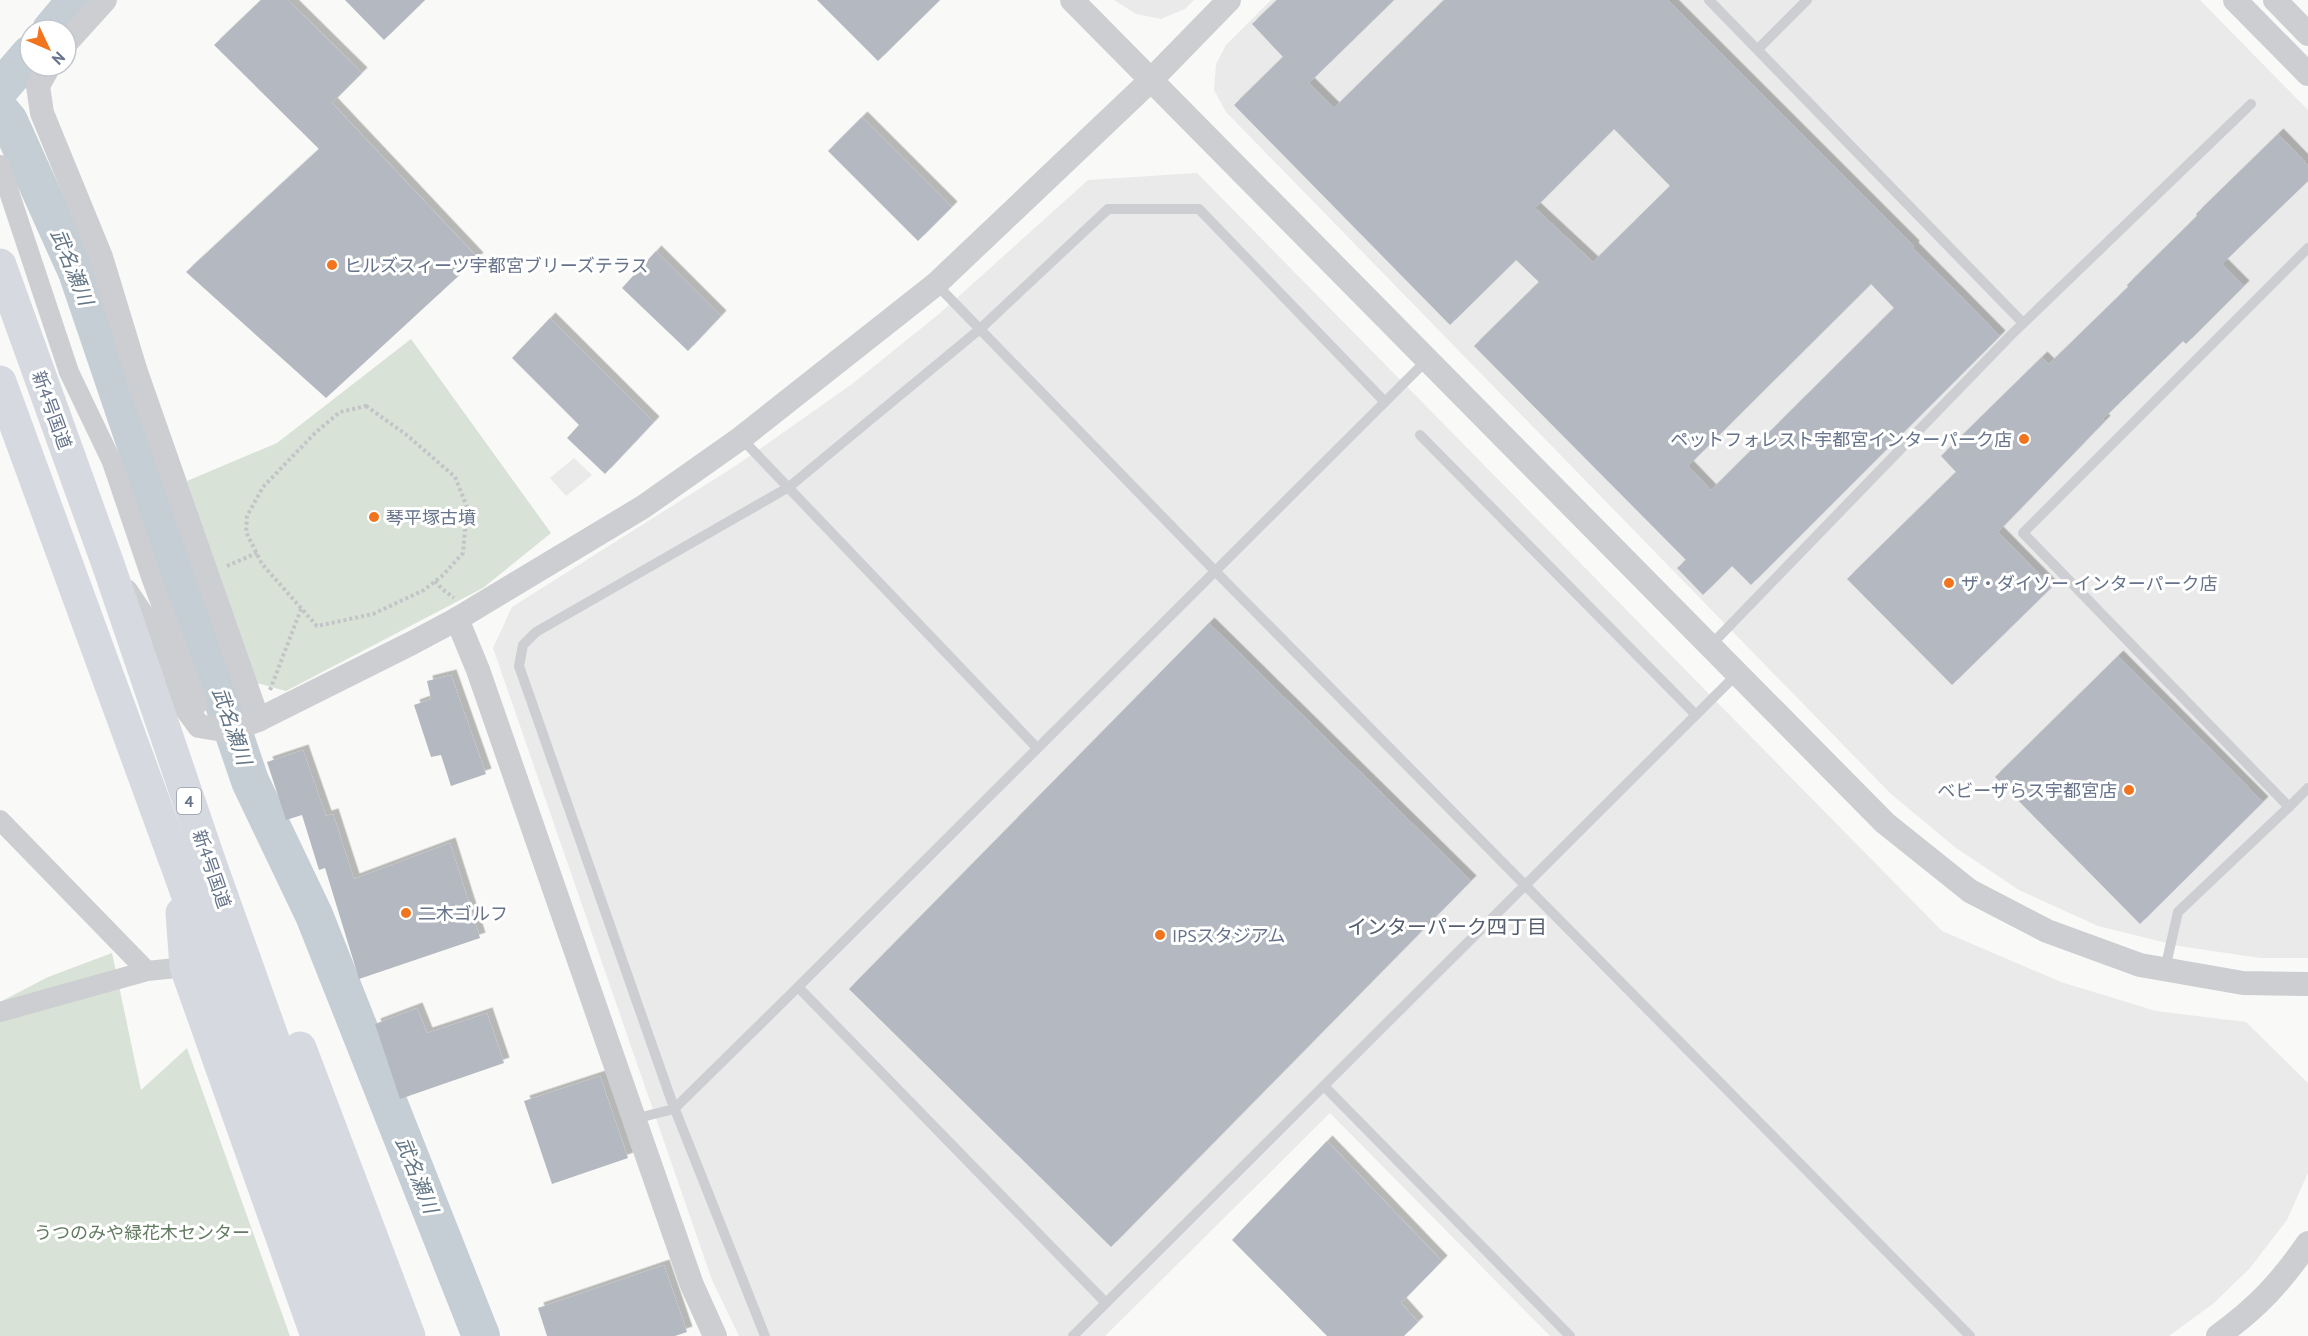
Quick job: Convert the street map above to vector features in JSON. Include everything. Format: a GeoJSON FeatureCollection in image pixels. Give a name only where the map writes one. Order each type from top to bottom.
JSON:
{"type":"FeatureCollection","features":[{"type":"Feature","properties":{"kind":"highway","name":"新4号国道"},"geometry":{"type":"LineString","coordinates":[[0,264],[109,567],[194,867],[345,1336]]}},
{"type":"Feature","properties":{"kind":"highway","name":"新4号国道"},"geometry":{"type":"LineString","coordinates":[[0,382],[380,1336]]}},
{"type":"Feature","properties":{"kind":"highway"},"geometry":{"type":"LineString","coordinates":[[194,867],[186,968],[317,1336]]}},
{"type":"Feature","properties":{"kind":"highway"},"geometry":{"type":"LineString","coordinates":[[194,867],[290,1023],[410,1336]]}},
{"type":"Feature","properties":{"kind":"street"},"geometry":{"type":"LineString","coordinates":[[78,30],[105,0]]}},
{"type":"Feature","properties":{"kind":"street"},"geometry":{"type":"LineString","coordinates":[[1072,0],[1885,823],[1970,891],[2047,931],[2140,965],[2243,983],[2308,984]]}},
{"type":"Feature","properties":{"kind":"street"},"geometry":{"type":"LineString","coordinates":[[109,567],[147,622],[174,692],[199,726],[229,730],[258,720],[412,643],[457,619],[643,507],[741,438],[936,285],[1151,80],[1229,0]]}},
{"type":"Feature","properties":{"kind":"street"},"geometry":{"type":"LineString","coordinates":[[2235,0],[2308,74]]}},
{"type":"Feature","properties":{"kind":"street"},"geometry":{"type":"LineString","coordinates":[[2275,0],[2308,34]]}},
{"type":"Feature","properties":{"kind":"street"},"geometry":{"type":"LineString","coordinates":[[42,78],[38,86],[42,113],[101,257],[136,372],[258,720]]}},
{"type":"Feature","properties":{"kind":"street"},"geometry":{"type":"LineString","coordinates":[[0,165],[69,372],[112,462],[198,704]]}},
{"type":"Feature","properties":{"kind":"street"},"geometry":{"type":"LineString","coordinates":[[457,619],[478,670],[692,1285],[715,1336]]}},
{"type":"Feature","properties":{"kind":"street"},"geometry":{"type":"LineString","coordinates":[[0,820],[147,971]]}},
{"type":"Feature","properties":{"kind":"street"},"geometry":{"type":"LineString","coordinates":[[0,1012],[147,971],[186,968]]}},
{"type":"Feature","properties":{"kind":"street"},"geometry":{"type":"LineString","coordinates":[[2218,1336],[2247,1315],[2283,1279],[2308,1244]]}},
{"type":"Feature","properties":{"kind":"lane"},"geometry":{"type":"LineString","coordinates":[[1709,0],[2023,323]]}},
{"type":"Feature","properties":{"kind":"lane"},"geometry":{"type":"LineString","coordinates":[[1758,49],[1807,0]]}},
{"type":"Feature","properties":{"kind":"lane"},"geometry":{"type":"LineString","coordinates":[[1710,646],[2023,323],[2251,104]]}},
{"type":"Feature","properties":{"kind":"lane"},"geometry":{"type":"LineString","coordinates":[[765,1336],[674,1109],[519,666],[523,645],[536,632],[789,487],[980,330],[1108,209],[1199,209],[1384,402]]}},
{"type":"Feature","properties":{"kind":"lane"},"geometry":{"type":"LineString","coordinates":[[2289,807],[2023,533],[2308,248]]}},
{"type":"Feature","properties":{"kind":"lane"},"geometry":{"type":"LineString","coordinates":[[936,285],[1970,1336]]}},
{"type":"Feature","properties":{"kind":"lane"},"geometry":{"type":"LineString","coordinates":[[634,1119],[674,1109],[1427,360]]}},
{"type":"Feature","properties":{"kind":"lane"},"geometry":{"type":"LineString","coordinates":[[1420,435],[1696,715]]}},
{"type":"Feature","properties":{"kind":"lane"},"geometry":{"type":"LineString","coordinates":[[741,438],[1037,748]]}},
{"type":"Feature","properties":{"kind":"lane"},"geometry":{"type":"LineString","coordinates":[[1073,1336],[1738,674]]}},
{"type":"Feature","properties":{"kind":"lane"},"geometry":{"type":"LineString","coordinates":[[2165,970],[2178,912],[2308,788]]}},
{"type":"Feature","properties":{"kind":"lane"},"geometry":{"type":"LineString","coordinates":[[798,987],[1106,1303]]}},
{"type":"Feature","properties":{"kind":"lane"},"geometry":{"type":"LineString","coordinates":[[1324,1086],[1570,1336]]}},
{"type":"Feature","properties":{"kind":"path"},"geometry":{"type":"LineString","coordinates":[[366,406],[408,436],[455,477],[467,507],[463,553],[443,575],[424,590],[373,614],[317,626],[262,564],[257,553],[246,532],[247,516],[263,487],[316,432],[340,412],[366,406]]}},
{"type":"Feature","properties":{"kind":"path"},"geometry":{"type":"LineString","coordinates":[[207,574],[257,553]]}},
{"type":"Feature","properties":{"kind":"path"},"geometry":{"type":"LineString","coordinates":[[258,720],[301,609]]}},
{"type":"Feature","properties":{"kind":"shaded area"},"geometry":{"type":"Polygon","coordinates":[[[1114,0],[1194,0],[1185,9],[1161,19],[1136,14],[1114,0]]]}},
{"type":"Feature","properties":{"kind":"shaded area"},"geometry":{"type":"Polygon","coordinates":[[[1271,0],[2200,0],[2308,110],[2308,958],[2260,958],[2179,946],[2098,926],[2019,890],[1956,848],[1891,794],[1226,112],[1214,90],[1216,64],[1226,45],[1271,0]]]}},
{"type":"Feature","properties":{"kind":"shaded area"},"geometry":{"type":"Polygon","coordinates":[[[1197,173],[1942,931],[2061,982],[2156,1011],[2246,1022],[2308,1083],[2308,1173],[2287,1220],[2250,1268],[2214,1303],[2169,1336],[1550,1336],[1330,1113],[1105,1336],[739,1336],[712,1280],[493,648],[512,607],[737,465],[852,384],[939,314],[1088,180],[1197,173]]]}},
{"type":"Feature","properties":{"kind":"shaded area"},"geometry":{"type":"Polygon","coordinates":[[[574,458],[592,475],[566,496],[550,478],[574,458]]]}},
{"type":"Feature","properties":{"kind":"green space"},"geometry":{"type":"Polygon","coordinates":[[[411,339],[551,533],[483,588],[286,691],[257,683],[187,481],[277,443],[411,339]]]}},
{"type":"Feature","properties":{"kind":"green space","name":"うつのみや緑花木センター"},"geometry":{"type":"Polygon","coordinates":[[[112,953],[141,1090],[187,1048],[290,1336],[0,1336],[0,1002],[48,977],[112,953]]]}},
{"type":"Feature","properties":{"kind":"building","name":"ヒルズスィーツ宇都宮ブリーズテラス"},"geometry":{"type":"Polygon","coordinates":[[[261,0],[288,0],[362,73],[332,103],[478,258],[326,398],[186,272],[319,149],[214,45],[261,0]]]}},
{"type":"Feature","properties":{"kind":"building"},"geometry":{"type":"Polygon","coordinates":[[[345,0],[425,0],[384,40],[345,0]]]}},
{"type":"Feature","properties":{"kind":"building"},"geometry":{"type":"Polygon","coordinates":[[[817,0],[940,0],[878,61],[817,0]]]}},
{"type":"Feature","properties":{"kind":"building"},"geometry":{"type":"Polygon","coordinates":[[[1277,0],[1394,0],[1309,83],[1334,108],[1444,0],[1668,0],[1914,246],[1913,248],[2000,336],[1751,585],[1732,566],[1703,595],[1677,568],[1686,560],[1474,346],[1539,282],[1516,260],[1450,325],[1234,105],[1283,57],[1252,24],[1277,0]],[[1614,129],[1535,208],[1593,262],[1670,186],[1614,129]],[[1871,284],[1688,466],[1711,490],[1894,308],[1871,284]]]}},
{"type":"Feature","properties":{"kind":"building"},"geometry":{"type":"Polygon","coordinates":[[[862,117],[952,207],[918,241],[828,151],[862,117]]]}},
{"type":"Feature","properties":{"kind":"building"},"geometry":{"type":"Polygon","coordinates":[[[2278,134],[2308,165],[2308,181],[2222,264],[2244,286],[2186,344],[2183,341],[2103,419],[2105,421],[1998,532],[2052,587],[1952,685],[1847,579],[1956,472],[1941,456],[2042,357],[2049,364],[2278,134]]]}},
{"type":"Feature","properties":{"kind":"building"},"geometry":{"type":"Polygon","coordinates":[[[656,251],[721,316],[688,351],[622,288],[656,251]]]}},
{"type":"Feature","properties":{"kind":"building"},"geometry":{"type":"Polygon","coordinates":[[[550,318],[654,422],[605,474],[567,438],[579,425],[512,358],[550,318]]]}},
{"type":"Feature","properties":{"kind":"building","name":"IPSスタジアム"},"geometry":{"type":"Polygon","coordinates":[[[1209,623],[1471,881],[1111,1247],[849,989],[1209,623]]]}},
{"type":"Feature","properties":{"kind":"building","name":"ベビーザらス宇都宮店"},"geometry":{"type":"Polygon","coordinates":[[[2118,656],[2263,802],[2140,924],[1995,777],[2118,656]]]}},
{"type":"Feature","properties":{"kind":"building"},"geometry":{"type":"Polygon","coordinates":[[[451,675],[486,774],[451,786],[441,755],[431,757],[414,705],[431,699],[427,681],[451,675]]]}},
{"type":"Feature","properties":{"kind":"building","name":"二木ゴルフ"},"geometry":{"type":"Polygon","coordinates":[[[303,750],[326,816],[333,814],[354,879],[450,843],[480,938],[359,979],[325,868],[319,870],[302,815],[286,820],[267,762],[303,750]]]}},
{"type":"Feature","properties":{"kind":"building"},"geometry":{"type":"Polygon","coordinates":[[[417,1008],[427,1033],[487,1013],[504,1063],[400,1099],[375,1024],[417,1008]]]}},
{"type":"Feature","properties":{"kind":"building"},"geometry":{"type":"Polygon","coordinates":[[[600,1076],[628,1158],[552,1184],[524,1101],[600,1076]]]}},
{"type":"Feature","properties":{"kind":"building"},"geometry":{"type":"Polygon","coordinates":[[[1327,1141],[1442,1261],[1401,1303],[1418,1322],[1404,1336],[1327,1336],[1232,1240],[1327,1141]]]}},
{"type":"Feature","properties":{"kind":"building"},"geometry":{"type":"Polygon","coordinates":[[[664,1265],[687,1332],[675,1336],[547,1336],[538,1308],[664,1265]]]}},
{"type":"Feature","properties":{"kind":"waterway","name":"武名瀬川"},"geometry":{"type":"LineString","coordinates":[[61,18],[76,0]]}},
{"type":"Feature","properties":{"kind":"waterway","name":"武名瀬川"},"geometry":{"type":"LineString","coordinates":[[0,89],[18,68]]}},
{"type":"Feature","properties":{"kind":"waterway","name":"武名瀬川"},"geometry":{"type":"LineString","coordinates":[[0,110],[9,121],[77,272],[250,781],[314,915],[481,1336]]}},
{"type":"Feature","properties":{"kind":"place","name":"ヒルズスィーツ宇都宮ブリーズテラス"},"geometry":{"type":"Point","coordinates":[332,265]}},
{"type":"Feature","properties":{"kind":"place","name":"ペットフォレスト宇都宮インターパーク店"},"geometry":{"type":"Point","coordinates":[2024,439]}},
{"type":"Feature","properties":{"kind":"place","name":"琴平塚古墳"},"geometry":{"type":"Point","coordinates":[374,517]}},
{"type":"Feature","properties":{"kind":"place","name":"ザ・ダイソー インターパーク店"},"geometry":{"type":"Point","coordinates":[1949,583]}},
{"type":"Feature","properties":{"kind":"place","name":"ベビーザらス宇都宮店"},"geometry":{"type":"Point","coordinates":[2129,790]}},
{"type":"Feature","properties":{"kind":"place","name":"二木ゴルフ"},"geometry":{"type":"Point","coordinates":[406,913]}},
{"type":"Feature","properties":{"kind":"place","name":"IPSスタジアム"},"geometry":{"type":"Point","coordinates":[1160,935]}},
{"type":"Feature","properties":{"kind":"district","name":"インターパーク四丁目"},"geometry":{"type":"Point","coordinates":[1447,927]}}]}
